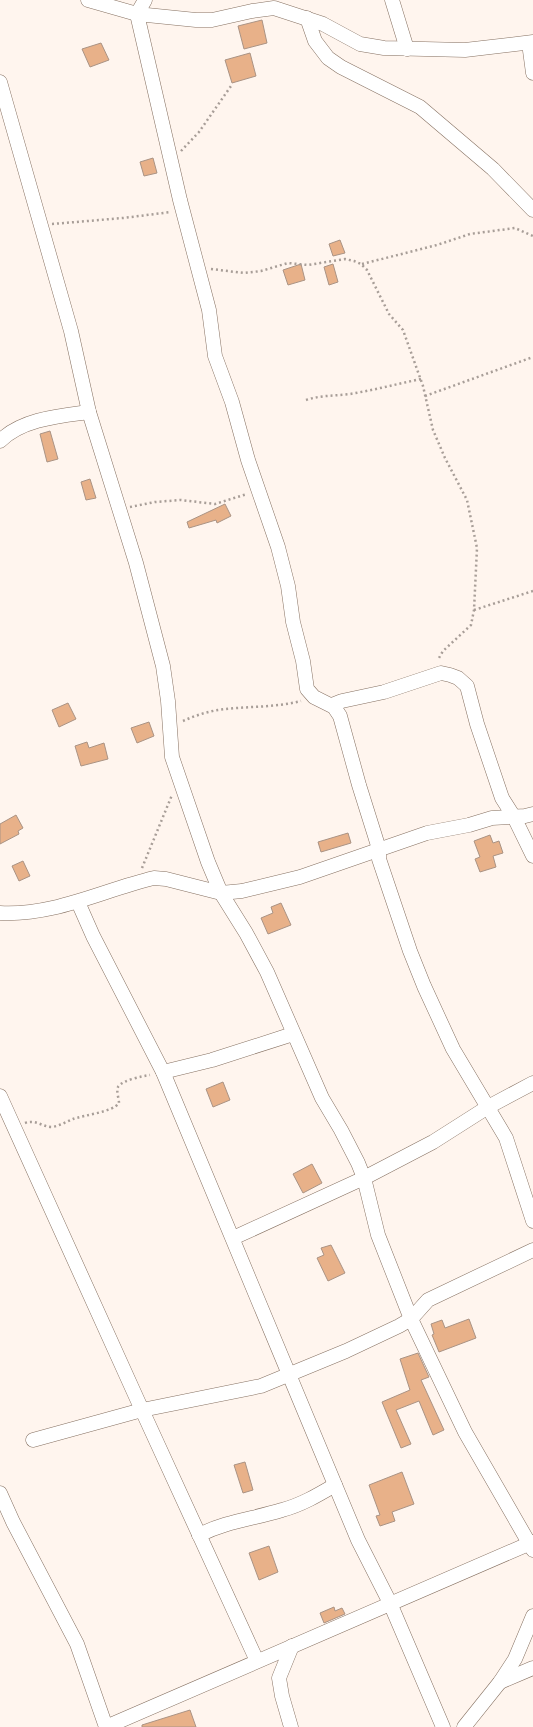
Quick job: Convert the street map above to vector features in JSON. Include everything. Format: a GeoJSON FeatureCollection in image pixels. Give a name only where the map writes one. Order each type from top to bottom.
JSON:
{"type":"FeatureCollection","features":[{"type":"Feature","properties":{"kind":"street"},"geometry":{"type":"LineString","coordinates":[[88,0],[137,14],[212,20],[252,11],[274,8],[323,24],[360,44],[384,48],[465,50],[531,42],[533,73]]}},
{"type":"Feature","properties":{"kind":"street"},"geometry":{"type":"LineString","coordinates":[[145,0],[137,14],[182,209],[209,310],[215,356],[232,402],[248,460],[278,547],[288,586],[293,622],[303,661],[307,689],[314,697],[336,708],[342,721],[352,762],[379,849],[379,859],[397,916],[424,986],[453,1049],[506,1138],[533,1221]]}},
{"type":"Feature","properties":{"kind":"street"},"geometry":{"type":"LineString","coordinates":[[392,0],[407,49]]}},
{"type":"Feature","properties":{"kind":"street"},"geometry":{"type":"LineString","coordinates":[[307,18],[314,41],[328,58],[341,68],[420,107],[493,169],[533,210]]}},
{"type":"Feature","properties":{"kind":"street"},"geometry":{"type":"LineString","coordinates":[[0,82],[70,331],[89,412],[120,508],[163,666],[168,701],[172,757],[208,862],[221,893],[246,933],[267,972],[322,1098],[341,1130],[364,1178],[376,1229],[410,1319],[466,1432],[494,1484],[532,1545],[390,1603],[106,1727],[77,1644],[13,1522],[0,1493]]}},
{"type":"Feature","properties":{"kind":"street"},"geometry":{"type":"LineString","coordinates":[[0,441],[9,433],[25,425],[61,416],[89,412]]}},
{"type":"Feature","properties":{"kind":"street"},"geometry":{"type":"LineString","coordinates":[[332,705],[342,701],[384,692],[441,674],[458,678],[467,686],[477,724],[502,798],[514,817],[533,856]]}},
{"type":"Feature","properties":{"kind":"street"},"geometry":{"type":"LineString","coordinates":[[0,914],[31,911],[78,902],[137,882],[159,877],[221,893],[242,891],[274,884],[427,833],[469,825],[492,818],[533,814]]}},
{"type":"Feature","properties":{"kind":"street"},"geometry":{"type":"LineString","coordinates":[[78,902],[93,936],[118,981],[163,1072],[233,1238],[288,1375],[363,1551],[390,1603],[443,1727]]}},
{"type":"Feature","properties":{"kind":"street"},"geometry":{"type":"LineString","coordinates":[[163,1072],[212,1060],[293,1034]]}},
{"type":"Feature","properties":{"kind":"street"},"geometry":{"type":"LineString","coordinates":[[233,1238],[364,1178],[432,1142],[488,1107],[533,1083]]}},
{"type":"Feature","properties":{"kind":"street"},"geometry":{"type":"LineString","coordinates":[[0,1096],[257,1661]]}},
{"type":"Feature","properties":{"kind":"street"},"geometry":{"type":"LineString","coordinates":[[33,1440],[142,1410],[261,1386],[346,1351],[399,1326],[410,1319],[428,1300],[533,1250]]}},
{"type":"Feature","properties":{"kind":"street"},"geometry":{"type":"LineString","coordinates":[[200,1535],[226,1523],[284,1510],[335,1485]]}},
{"type":"Feature","properties":{"kind":"street"},"geometry":{"type":"LineString","coordinates":[[464,1727],[500,1682],[515,1659],[533,1616]]}},
{"type":"Feature","properties":{"kind":"street"},"geometry":{"type":"LineString","coordinates":[[291,1727],[282,1696],[279,1678],[292,1646]]}},
{"type":"Feature","properties":{"kind":"street"},"geometry":{"type":"LineString","coordinates":[[500,1682],[533,1668]]}},
{"type":"Feature","properties":{"kind":"path"},"geometry":{"type":"LineString","coordinates":[[171,161],[199,132],[231,86]]}},
{"type":"Feature","properties":{"kind":"path"},"geometry":{"type":"LineString","coordinates":[[40,222],[52,224],[123,218],[182,209]]}},
{"type":"Feature","properties":{"kind":"path"},"geometry":{"type":"LineString","coordinates":[[361,264],[437,245],[470,234],[515,228],[533,236]]}},
{"type":"Feature","properties":{"kind":"path"},"geometry":{"type":"LineString","coordinates":[[199,268],[244,273],[261,271],[288,262],[308,264],[344,259],[361,264],[373,280],[389,314],[403,330],[421,379],[426,396],[430,420],[439,445],[463,492],[470,510],[477,557],[474,610],[471,625],[441,655],[439,661],[441,674]]}},
{"type":"Feature","properties":{"kind":"path"},"geometry":{"type":"LineString","coordinates":[[426,396],[533,358]]}},
{"type":"Feature","properties":{"kind":"path"},"geometry":{"type":"LineString","coordinates":[[306,400],[320,396],[334,397],[352,394],[421,379]]}},
{"type":"Feature","properties":{"kind":"path"},"geometry":{"type":"LineString","coordinates":[[120,508],[155,502],[181,500],[215,504],[259,489]]}},
{"type":"Feature","properties":{"kind":"path"},"geometry":{"type":"LineString","coordinates":[[474,610],[533,591]]}},
{"type":"Feature","properties":{"kind":"path"},"geometry":{"type":"LineString","coordinates":[[169,726],[198,714],[218,710],[299,702],[314,697]]}},
{"type":"Feature","properties":{"kind":"path"},"geometry":{"type":"LineString","coordinates":[[137,882],[146,855],[179,778]]}},
{"type":"Feature","properties":{"kind":"path"},"geometry":{"type":"LineString","coordinates":[[14,1129],[31,1121],[53,1126],[88,1114],[114,1108],[119,1103],[118,1089],[120,1084],[135,1078],[163,1072]]}},
{"type":"Feature","properties":{"kind":"building"},"geometry":{"type":"Polygon","coordinates":[[[262,20],[267,43],[244,49],[238,26],[262,20]]]}},
{"type":"Feature","properties":{"kind":"building"},"geometry":{"type":"Polygon","coordinates":[[[101,43],[109,60],[90,67],[82,49],[101,43]]]}},
{"type":"Feature","properties":{"kind":"building"},"geometry":{"type":"Polygon","coordinates":[[[250,53],[256,76],[232,83],[225,60],[250,53]]]}},
{"type":"Feature","properties":{"kind":"building"},"geometry":{"type":"Polygon","coordinates":[[[153,158],[157,173],[144,176],[140,162],[153,158]]]}},
{"type":"Feature","properties":{"kind":"building"},"geometry":{"type":"Polygon","coordinates":[[[340,240],[345,253],[333,256],[329,244],[340,240]]]}},
{"type":"Feature","properties":{"kind":"building"},"geometry":{"type":"Polygon","coordinates":[[[301,264],[305,280],[288,285],[283,270],[301,264]]]}},
{"type":"Feature","properties":{"kind":"building"},"geometry":{"type":"Polygon","coordinates":[[[333,264],[338,282],[329,285],[324,267],[333,264]]]}},
{"type":"Feature","properties":{"kind":"building"},"geometry":{"type":"Polygon","coordinates":[[[50,431],[58,459],[47,462],[40,434],[50,431]]]}},
{"type":"Feature","properties":{"kind":"building"},"geometry":{"type":"Polygon","coordinates":[[[90,479],[96,498],[86,500],[81,482],[90,479]]]}},
{"type":"Feature","properties":{"kind":"building"},"geometry":{"type":"Polygon","coordinates":[[[225,504],[231,516],[217,523],[216,520],[189,528],[187,522],[225,504]]]}},
{"type":"Feature","properties":{"kind":"building"},"geometry":{"type":"Polygon","coordinates":[[[68,703],[76,719],[59,727],[52,710],[68,703]]]}},
{"type":"Feature","properties":{"kind":"building"},"geometry":{"type":"Polygon","coordinates":[[[149,722],[154,736],[137,743],[131,728],[149,722]]]}},
{"type":"Feature","properties":{"kind":"building"},"geometry":{"type":"Polygon","coordinates":[[[87,742],[89,748],[104,743],[108,759],[81,766],[75,746],[87,742]]]}},
{"type":"Feature","properties":{"kind":"building"},"geometry":{"type":"Polygon","coordinates":[[[16,815],[23,828],[18,831],[19,834],[0,844],[0,824],[16,815]]]}},
{"type":"Feature","properties":{"kind":"building"},"geometry":{"type":"Polygon","coordinates":[[[348,833],[351,843],[321,852],[318,842],[348,833]]]}},
{"type":"Feature","properties":{"kind":"building"},"geometry":{"type":"Polygon","coordinates":[[[490,835],[493,843],[499,841],[503,853],[493,856],[496,867],[480,872],[475,859],[480,857],[474,841],[490,835]]]}},
{"type":"Feature","properties":{"kind":"building"},"geometry":{"type":"Polygon","coordinates":[[[23,861],[30,876],[19,881],[12,866],[23,861]]]}},
{"type":"Feature","properties":{"kind":"building"},"geometry":{"type":"Polygon","coordinates":[[[281,903],[291,925],[268,934],[261,918],[273,913],[271,907],[281,903]]]}},
{"type":"Feature","properties":{"kind":"building"},"geometry":{"type":"Polygon","coordinates":[[[223,1082],[230,1100],[213,1107],[206,1089],[223,1082]]]}},
{"type":"Feature","properties":{"kind":"building"},"geometry":{"type":"Polygon","coordinates":[[[312,1164],[322,1183],[303,1193],[293,1174],[312,1164]]]}},
{"type":"Feature","properties":{"kind":"building"},"geometry":{"type":"Polygon","coordinates":[[[331,1245],[345,1273],[328,1281],[317,1258],[324,1255],[321,1248],[331,1245]]]}},
{"type":"Feature","properties":{"kind":"building"},"geometry":{"type":"Polygon","coordinates":[[[469,1319],[476,1338],[439,1352],[432,1335],[434,1334],[431,1324],[442,1320],[445,1328],[469,1319]]]}},
{"type":"Feature","properties":{"kind":"building"},"geometry":{"type":"Polygon","coordinates":[[[418,1353],[429,1377],[421,1380],[444,1430],[433,1435],[419,1401],[396,1410],[411,1444],[401,1448],[382,1402],[410,1390],[400,1359],[418,1353]]]}},
{"type":"Feature","properties":{"kind":"building"},"geometry":{"type":"Polygon","coordinates":[[[245,1462],[253,1490],[243,1493],[234,1465],[245,1462]]]}},
{"type":"Feature","properties":{"kind":"building"},"geometry":{"type":"Polygon","coordinates":[[[402,1472],[414,1504],[392,1512],[395,1521],[380,1526],[376,1516],[380,1515],[369,1485],[402,1472]]]}},
{"type":"Feature","properties":{"kind":"building"},"geometry":{"type":"Polygon","coordinates":[[[269,1546],[278,1572],[259,1580],[249,1553],[269,1546]]]}},
{"type":"Feature","properties":{"kind":"building"},"geometry":{"type":"Polygon","coordinates":[[[334,1607],[335,1611],[342,1608],[345,1614],[324,1623],[320,1613],[334,1607]]]}},
{"type":"Feature","properties":{"kind":"building"},"geometry":{"type":"Polygon","coordinates":[[[190,1710],[196,1727],[142,1727],[142,1725],[190,1710]]]}}]}
